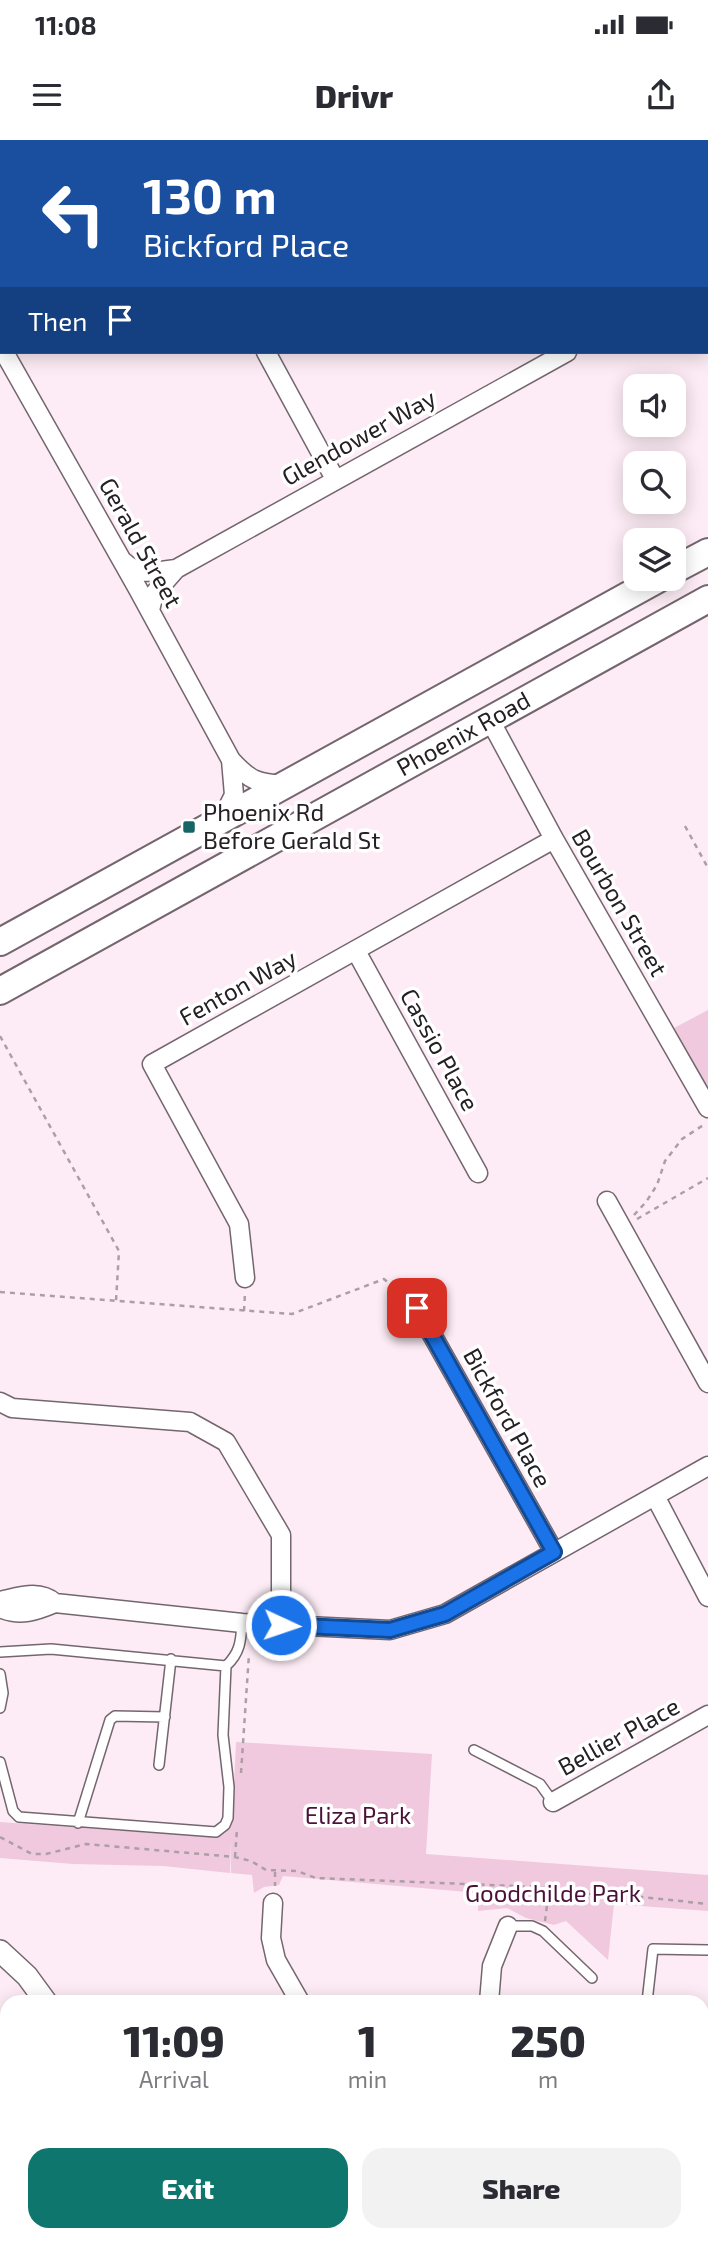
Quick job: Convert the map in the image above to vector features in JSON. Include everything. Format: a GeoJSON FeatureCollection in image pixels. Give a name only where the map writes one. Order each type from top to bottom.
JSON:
{"type":"FeatureCollection","features":[{"type":"Feature","properties":{"kind":"main road"},"geometry":{"type":"LineString","coordinates":[[686,563],[708,551]]}},
{"type":"Feature","properties":{"kind":"main road","name":"Phoenix Road"},"geometry":{"type":"LineString","coordinates":[[0,942],[636,591]]}},
{"type":"Feature","properties":{"kind":"main road","name":"Phoenix Road"},"geometry":{"type":"LineString","coordinates":[[0,991],[708,599]]}},
{"type":"Feature","properties":{"kind":"street","name":"Gerald Street"},"geometry":{"type":"LineString","coordinates":[[5,354],[150,610],[231,760],[249,778],[257,782],[285,785]]}},
{"type":"Feature","properties":{"kind":"street"},"geometry":{"type":"LineString","coordinates":[[267,354],[335,479]]}},
{"type":"Feature","properties":{"kind":"street","name":"Glendower Way"},"geometry":{"type":"LineString","coordinates":[[150,610],[154,594],[176,569],[563,354]]}},
{"type":"Feature","properties":{"kind":"street","name":"Glendower Way"},"geometry":{"type":"LineString","coordinates":[[121,559],[135,571],[176,569]]}},
{"type":"Feature","properties":{"kind":"street","name":"Bourbon Street"},"geometry":{"type":"LineString","coordinates":[[490,720],[554,839],[708,1108]]}},
{"type":"Feature","properties":{"kind":"street","name":"Gerald Street"},"geometry":{"type":"LineString","coordinates":[[222,819],[234,795],[231,760]]}},
{"type":"Feature","properties":{"kind":"street","name":"Fenton Way"},"geometry":{"type":"LineString","coordinates":[[245,1278],[239,1224],[152,1064],[554,839]]}},
{"type":"Feature","properties":{"kind":"street","name":"Cassio Place"},"geometry":{"type":"LineString","coordinates":[[356,951],[478,1173]]}},
{"type":"Feature","properties":{"kind":"street"},"geometry":{"type":"LineString","coordinates":[[607,1201],[708,1383]]}},
{"type":"Feature","properties":{"kind":"street","name":"Bickford Place"},"geometry":{"type":"LineString","coordinates":[[417,1308],[554,1552]]}},
{"type":"Feature","properties":{"kind":"street"},"geometry":{"type":"LineString","coordinates":[[0,1402],[12,1408],[190,1422],[226,1442],[281,1535],[281,1625]]}},
{"type":"Feature","properties":{"kind":"street"},"geometry":{"type":"LineString","coordinates":[[0,1608],[9,1612],[30,1613],[55,1603],[247,1623],[390,1630],[445,1614],[708,1466]]}},
{"type":"Feature","properties":{"kind":"street"},"geometry":{"type":"LineString","coordinates":[[655,1496],[708,1597]]}},
{"type":"Feature","properties":{"kind":"street"},"geometry":{"type":"LineString","coordinates":[[0,1601],[40,1594],[55,1603]]}},
{"type":"Feature","properties":{"kind":"street","name":"Bellier Place"},"geometry":{"type":"LineString","coordinates":[[553,1802],[708,1715]]}},
{"type":"Feature","properties":{"kind":"street"},"geometry":{"type":"LineString","coordinates":[[273,1903],[271,1938],[276,1960],[296,1995]]}},
{"type":"Feature","properties":{"kind":"street"},"geometry":{"type":"LineString","coordinates":[[490,1995],[492,1966],[508,1926]]}},
{"type":"Feature","properties":{"kind":"street"},"geometry":{"type":"LineString","coordinates":[[0,1951],[27,1976],[41,1995]]}},
{"type":"Feature","properties":{"kind":"lane"},"geometry":{"type":"LineString","coordinates":[[0,1762],[13,1811],[19,1817],[216,1832],[225,1825],[228,1818],[229,1787],[223,1735],[226,1666],[241,1645],[247,1623]]}},
{"type":"Feature","properties":{"kind":"lane"},"geometry":{"type":"LineString","coordinates":[[0,1652],[51,1649],[226,1666]]}},
{"type":"Feature","properties":{"kind":"lane"},"geometry":{"type":"LineString","coordinates":[[159,1766],[171,1659]]}},
{"type":"Feature","properties":{"kind":"lane"},"geometry":{"type":"LineString","coordinates":[[0,1674],[3,1693],[0,1708]]}},
{"type":"Feature","properties":{"kind":"lane"},"geometry":{"type":"LineString","coordinates":[[78,1823],[110,1720],[116,1716],[165,1717]]}},
{"type":"Feature","properties":{"kind":"lane"},"geometry":{"type":"LineString","coordinates":[[474,1750],[541,1784],[553,1802]]}},
{"type":"Feature","properties":{"kind":"lane"},"geometry":{"type":"LineString","coordinates":[[508,1926],[533,1926],[543,1931],[592,1978]]}},
{"type":"Feature","properties":{"kind":"lane"},"geometry":{"type":"LineString","coordinates":[[648,1995],[653,1949],[708,1950]]}},
{"type":"Feature","properties":{"kind":"path"},"geometry":{"type":"LineString","coordinates":[[685,826],[708,868]]}},
{"type":"Feature","properties":{"kind":"path"},"geometry":{"type":"LineString","coordinates":[[0,1036],[119,1251],[116,1301]]}},
{"type":"Feature","properties":{"kind":"path"},"geometry":{"type":"LineString","coordinates":[[622,1228],[646,1202],[657,1185],[665,1161],[682,1139],[708,1122]]}},
{"type":"Feature","properties":{"kind":"path"},"geometry":{"type":"LineString","coordinates":[[622,1228],[708,1178]]}},
{"type":"Feature","properties":{"kind":"path"},"geometry":{"type":"LineString","coordinates":[[0,1292],[292,1314],[384,1279],[417,1308]]}},
{"type":"Feature","properties":{"kind":"path"},"geometry":{"type":"LineString","coordinates":[[241,1774],[247,1623]]}},
{"type":"Feature","properties":{"kind":"path"},"geometry":{"type":"LineString","coordinates":[[235,1857],[237,1829]]}},
{"type":"Feature","properties":{"kind":"path"},"geometry":{"type":"LineString","coordinates":[[0,1837],[32,1854],[46,1854],[86,1844],[235,1857],[251,1861],[266,1870],[297,1871],[316,1878],[540,1887],[573,1895],[604,1893],[708,1903]]}},
{"type":"Feature","properties":{"kind":"path"},"geometry":{"type":"LineString","coordinates":[[543,1931],[548,1889]]}},
{"type":"Feature","properties":{"kind":"green space"},"geometry":{"type":"Polygon","coordinates":[[[708,1010],[708,1090],[674,1028],[708,1010]]]}},
{"type":"Feature","properties":{"kind":"green space"},"geometry":{"type":"Polygon","coordinates":[[[236,1742],[432,1754],[426,1854],[708,1875],[708,1911],[614,1904],[608,1960],[566,1921],[554,1925],[526,1918],[507,1908],[478,1911],[479,1893],[283,1876],[279,1885],[264,1887],[254,1893],[252,1875],[231,1873],[231,1840],[230,1873],[163,1866],[73,1864],[0,1858],[0,1822],[210,1837],[224,1834],[232,1824],[236,1742]]]}},
{"type":"Feature","properties":{"kind":"place","name":"Phoenix Rd Before Gerald St"},"geometry":{"type":"Point","coordinates":[189,827]}},
{"type":"Feature","properties":{"kind":"route"},"geometry":{"type":"LineString","coordinates":[[281,1625],[390,1630],[445,1614],[554,1552],[417,1308]]}},
{"type":"Feature","properties":{"kind":"park label","name":"Eliza Park"},"geometry":{"type":"Point","coordinates":[358,1816]}},
{"type":"Feature","properties":{"kind":"park label","name":"Goodchilde Park"},"geometry":{"type":"Point","coordinates":[553,1894]}}]}
